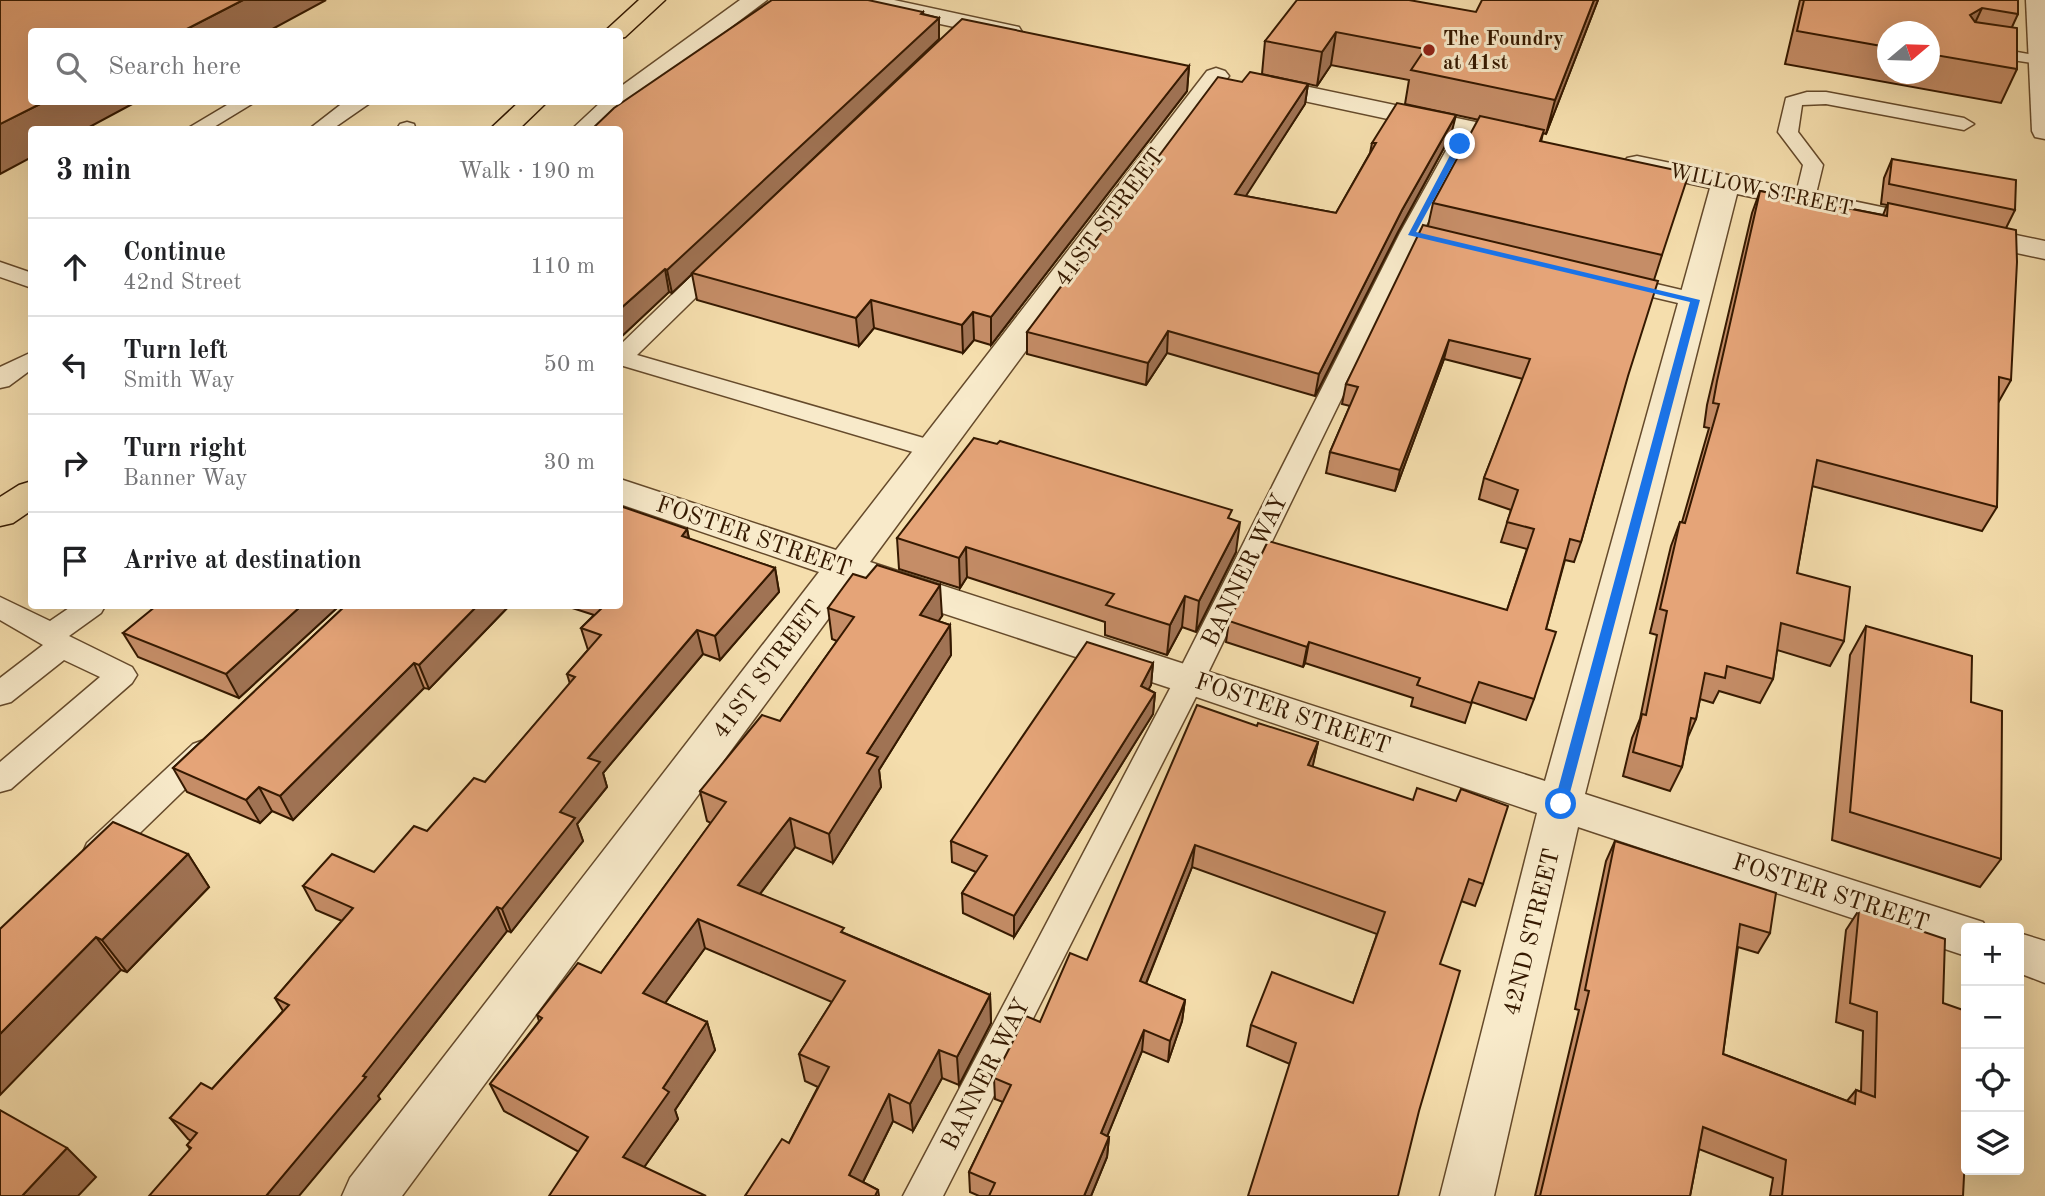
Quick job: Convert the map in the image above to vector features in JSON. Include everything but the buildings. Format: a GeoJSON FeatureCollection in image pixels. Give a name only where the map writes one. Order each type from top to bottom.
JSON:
{"type":"FeatureCollection","features":[{"type":"Feature","properties":{"kind":"main road"},"geometry":{"type":"LineString","coordinates":[[621,28],[653,0]]}},
{"type":"Feature","properties":{"kind":"main road"},"geometry":{"type":"LineString","coordinates":[[506,126],[531,105]]}},
{"type":"Feature","properties":{"kind":"main road"},"geometry":{"type":"LineString","coordinates":[[0,514],[28,496]]}},
{"type":"Feature","properties":{"kind":"street"},"geometry":{"type":"LineString","coordinates":[[623,96],[755,0]]}},
{"type":"Feature","properties":{"kind":"street"},"geometry":{"type":"LineString","coordinates":[[861,0],[1034,37]]}},
{"type":"Feature","properties":{"kind":"street"},"geometry":{"type":"LineString","coordinates":[[2038,0],[2045,131]]}},
{"type":"Feature","properties":{"kind":"street","name":"41ST STREET"},"geometry":{"type":"LineString","coordinates":[[369,1196],[932,449],[1203,73],[1468,129]]}},
{"type":"Feature","properties":{"kind":"street"},"geometry":{"type":"LineString","coordinates":[[589,126],[612,105]]}},
{"type":"Feature","properties":{"kind":"street"},"geometry":{"type":"LineString","coordinates":[[1468,129],[1549,146]]}},
{"type":"Feature","properties":{"kind":"street","name":"WILLOW STREET"},"geometry":{"type":"LineString","coordinates":[[1618,160],[2045,250]]}},
{"type":"Feature","properties":{"kind":"street","name":"42ND STREET"},"geometry":{"type":"LineString","coordinates":[[1467,1196],[1561,804],[1726,182]]}},
{"type":"Feature","properties":{"kind":"street","name":"FOSTER STREET"},"geometry":{"type":"LineString","coordinates":[[623,492],[1961,934]]}},
{"type":"Feature","properties":{"kind":"street"},"geometry":{"type":"LineString","coordinates":[[2024,955],[2045,962]]}},
{"type":"Feature","properties":{"kind":"lane"},"geometry":{"type":"LineString","coordinates":[[947,44],[969,24]]}},
{"type":"Feature","properties":{"kind":"lane"},"geometry":{"type":"LineString","coordinates":[[1966,48],[2041,61]]}},
{"type":"Feature","properties":{"kind":"lane"},"geometry":{"type":"LineString","coordinates":[[1805,198],[1813,165],[1788,132],[1793,102],[1807,97],[1826,98],[1964,124]]}},
{"type":"Feature","properties":{"kind":"lane"},"geometry":{"type":"LineString","coordinates":[[201,126],[240,105]]}},
{"type":"Feature","properties":{"kind":"lane"},"geometry":{"type":"LineString","coordinates":[[323,126],[357,105]]}},
{"type":"Feature","properties":{"kind":"lane","name":"BANNER WAY"},"geometry":{"type":"LineString","coordinates":[[922,1196],[1190,679],[1424,237],[1468,129]]}},
{"type":"Feature","properties":{"kind":"lane"},"geometry":{"type":"LineString","coordinates":[[623,354],[739,243]]}},
{"type":"Feature","properties":{"kind":"lane"},"geometry":{"type":"LineString","coordinates":[[0,269],[28,280]]}},
{"type":"Feature","properties":{"kind":"lane"},"geometry":{"type":"LineString","coordinates":[[1596,277],[1695,300]]}},
{"type":"Feature","properties":{"kind":"lane"},"geometry":{"type":"LineString","coordinates":[[623,358],[932,449]]}},
{"type":"Feature","properties":{"kind":"lane"},"geometry":{"type":"LineString","coordinates":[[0,381],[9,372],[28,361]]}},
{"type":"Feature","properties":{"kind":"lane"},"geometry":{"type":"LineString","coordinates":[[0,607],[122,675],[0,780]]}},
{"type":"Feature","properties":{"kind":"lane"},"geometry":{"type":"LineString","coordinates":[[0,694],[88,609]]}},
{"type":"Feature","properties":{"kind":"lane"},"geometry":{"type":"LineString","coordinates":[[80,871],[229,729]]}},
{"type":"Feature","properties":{"kind":"place","name":"The Foundry at 41st"},"geometry":{"type":"Point","coordinates":[1429,50]}},
{"type":"Feature","properties":{"kind":"route"},"geometry":{"type":"LineString","coordinates":[[1460,144],[1411,233],[1695,300],[1561,804]]}}]}
